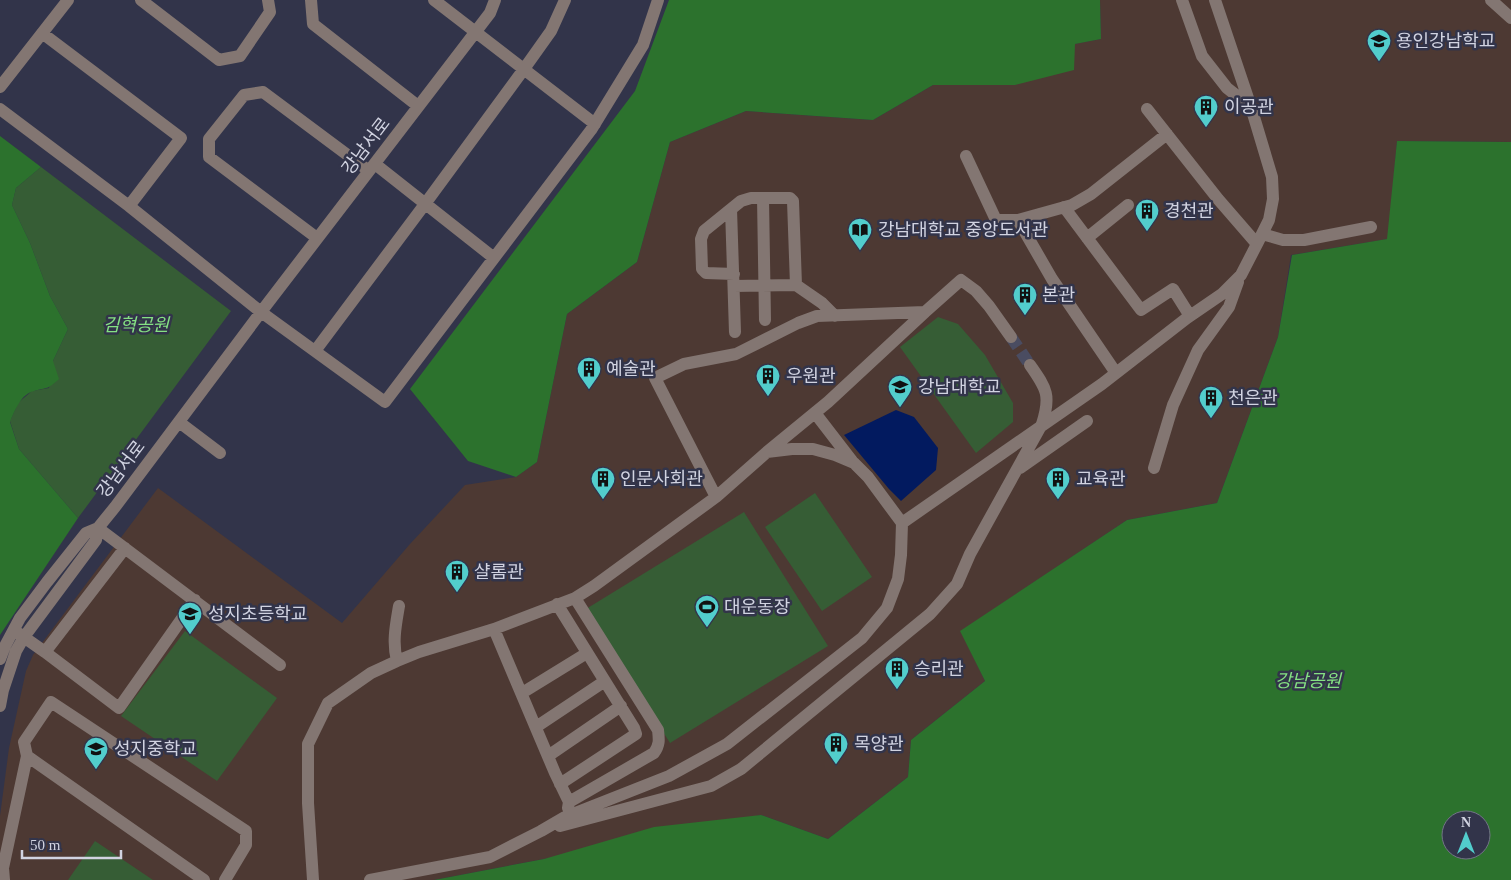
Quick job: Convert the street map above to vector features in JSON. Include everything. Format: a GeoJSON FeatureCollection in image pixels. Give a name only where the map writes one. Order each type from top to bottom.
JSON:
{"type":"FeatureCollection","features":[{"type":"Feature","properties":{"kind":"street"},"geometry":{"type":"LineString","coordinates":[[0,86],[68,0]]}},
{"type":"Feature","properties":{"kind":"street"},"geometry":{"type":"LineString","coordinates":[[141,0],[219,60],[240,56],[270,12],[268,0]]}},
{"type":"Feature","properties":{"kind":"street"},"geometry":{"type":"LineString","coordinates":[[311,0],[313,24],[418,106]]}},
{"type":"Feature","properties":{"kind":"street"},"geometry":{"type":"LineString","coordinates":[[434,0],[595,124]]}},
{"type":"Feature","properties":{"kind":"street","name":"강남서로"},"geometry":{"type":"LineString","coordinates":[[0,659],[5,646],[19,633],[96,540],[98,528],[490,13],[495,0]]}},
{"type":"Feature","properties":{"kind":"street"},"geometry":{"type":"LineString","coordinates":[[315,351],[426,204],[524,69],[550,31],[565,0]]}},
{"type":"Feature","properties":{"kind":"street"},"geometry":{"type":"LineString","coordinates":[[0,109],[129,206],[261,312],[385,402],[595,124],[643,45],[658,0]]}},
{"type":"Feature","properties":{"kind":"street"},"geometry":{"type":"LineString","coordinates":[[1182,0],[1202,56],[1227,88],[1251,107]]}},
{"type":"Feature","properties":{"kind":"street"},"geometry":{"type":"LineString","coordinates":[[1154,468],[1173,405],[1198,350],[1229,307],[1241,275],[1269,220],[1273,199],[1272,177],[1215,0]]}},
{"type":"Feature","properties":{"kind":"street"},"geometry":{"type":"LineString","coordinates":[[1491,0],[1511,18]]}},
{"type":"Feature","properties":{"kind":"street"},"geometry":{"type":"LineString","coordinates":[[42,33],[181,138],[129,206]]}},
{"type":"Feature","properties":{"kind":"street"},"geometry":{"type":"LineString","coordinates":[[317,238],[209,157],[209,139],[244,95],[263,92],[426,204],[494,258]]}},
{"type":"Feature","properties":{"kind":"street"},"geometry":{"type":"LineString","coordinates":[[1147,110],[1218,199],[1260,239],[1304,240],[1371,228]]}},
{"type":"Feature","properties":{"kind":"street"},"geometry":{"type":"LineString","coordinates":[[966,156],[996,220],[1018,220],[1064,207],[1091,194],[1167,134]]}},
{"type":"Feature","properties":{"kind":"street"},"geometry":{"type":"LineString","coordinates":[[796,285],[793,201],[786,198],[752,198],[741,202],[704,231],[701,239],[702,269],[706,273],[765,285],[796,285],[822,303],[835,316]]}},
{"type":"Feature","properties":{"kind":"street"},"geometry":{"type":"LineString","coordinates":[[763,198],[765,320]]}},
{"type":"Feature","properties":{"kind":"street"},"geometry":{"type":"LineString","coordinates":[[1087,238],[1128,205]]}},
{"type":"Feature","properties":{"kind":"street"},"geometry":{"type":"LineString","coordinates":[[1064,207],[1141,310],[1173,289],[1190,316]]}},
{"type":"Feature","properties":{"kind":"street"},"geometry":{"type":"LineString","coordinates":[[731,209],[735,332]]}},
{"type":"Feature","properties":{"kind":"street"},"geometry":{"type":"LineString","coordinates":[[1018,220],[1052,279],[1116,372]]}},
{"type":"Feature","properties":{"kind":"street"},"geometry":{"type":"LineString","coordinates":[[902,523],[1116,372],[1222,294],[1241,275]]}},
{"type":"Feature","properties":{"kind":"street"},"geometry":{"type":"LineString","coordinates":[[313,880],[308,803],[308,744],[328,702],[371,673],[397,661],[419,652],[494,629],[575,598],[716,497],[815,413],[961,280],[976,291],[990,306],[1011,337]]}},
{"type":"Feature","properties":{"kind":"street"},"geometry":{"type":"LineString","coordinates":[[716,497],[655,378],[684,364],[736,354],[798,323],[817,316],[925,312]]}},
{"type":"Feature","properties":{"kind":"street"},"geometry":{"type":"LineString","coordinates":[[541,831],[711,786],[741,769],[930,614],[957,584],[970,554],[1042,424],[1048,407],[1046,392],[1030,366]]}},
{"type":"Feature","properties":{"kind":"street"},"geometry":{"type":"LineString","coordinates":[[370,880],[490,857],[565,817],[669,776],[727,744],[862,638],[887,608],[898,579],[902,523],[868,477],[854,464],[815,413]]}},
{"type":"Feature","properties":{"kind":"street"},"geometry":{"type":"LineString","coordinates":[[1018,469],[1087,421]]}},
{"type":"Feature","properties":{"kind":"street"},"geometry":{"type":"LineString","coordinates":[[179,422],[220,453]]}},
{"type":"Feature","properties":{"kind":"street"},"geometry":{"type":"LineString","coordinates":[[767,452],[813,449],[835,455],[854,464]]}},
{"type":"Feature","properties":{"kind":"street"},"geometry":{"type":"LineString","coordinates":[[98,528],[280,665]]}},
{"type":"Feature","properties":{"kind":"street"},"geometry":{"type":"LineString","coordinates":[[45,652],[125,548]]}},
{"type":"Feature","properties":{"kind":"street"},"geometry":{"type":"LineString","coordinates":[[569,802],[654,753],[660,740],[658,730],[575,598]]}},
{"type":"Feature","properties":{"kind":"street"},"geometry":{"type":"LineString","coordinates":[[19,633],[119,708],[195,600]]}},
{"type":"Feature","properties":{"kind":"street"},"geometry":{"type":"LineString","coordinates":[[557,604],[621,706],[636,734],[560,784]]}},
{"type":"Feature","properties":{"kind":"street"},"geometry":{"type":"LineString","coordinates":[[397,661],[394,649],[398,606]]}},
{"type":"Feature","properties":{"kind":"street"},"geometry":{"type":"LineString","coordinates":[[494,629],[569,802],[565,817]]}},
{"type":"Feature","properties":{"kind":"street","name":"강남서로"},"geometry":{"type":"LineString","coordinates":[[0,706],[3,690],[16,651],[19,633]]}},
{"type":"Feature","properties":{"kind":"street"},"geometry":{"type":"LineString","coordinates":[[522,694],[587,652]]}},
{"type":"Feature","properties":{"kind":"street"},"geometry":{"type":"LineString","coordinates":[[536,727],[604,681]]}},
{"type":"Feature","properties":{"kind":"street"},"geometry":{"type":"LineString","coordinates":[[4,880],[3,868],[27,756],[24,742],[51,702],[246,831],[246,845],[225,880]]}},
{"type":"Feature","properties":{"kind":"street"},"geometry":{"type":"LineString","coordinates":[[548,756],[621,706]]}},
{"type":"Feature","properties":{"kind":"street"},"geometry":{"type":"LineString","coordinates":[[27,756],[204,880]]}},
{"type":"Feature","properties":{"kind":"shaded area","name":"강남대학교"},"geometry":{"type":"Polygon","coordinates":[[[1100,0],[1511,0],[1511,142],[1397,141],[1388,239],[1291,255],[1278,337],[1217,503],[1127,520],[961,631],[985,681],[911,740],[908,777],[828,839],[761,815],[434,880],[0,880],[0,816],[9,748],[26,671],[33,655],[158,488],[342,623],[410,544],[465,485],[516,477],[537,462],[567,314],[637,262],[670,142],[746,111],[873,120],[933,85],[1015,85],[1074,44],[1101,39],[1100,0]]]}},
{"type":"Feature","properties":{"kind":"shaded area"},"geometry":{"type":"Polygon","coordinates":[[[896,410],[914,417],[938,448],[936,470],[901,501],[844,435],[896,410]]]}},
{"type":"Feature","properties":{"kind":"green space"},"geometry":{"type":"Polygon","coordinates":[[[669,0],[1100,0],[1101,39],[1075,44],[1074,70],[1015,85],[933,85],[873,120],[746,111],[670,142],[637,262],[567,314],[537,462],[516,477],[468,461],[410,389],[635,91],[669,0]]]}},
{"type":"Feature","properties":{"kind":"green space"},"geometry":{"type":"Polygon","coordinates":[[[0,136],[41,167],[16,188],[12,205],[30,243],[50,296],[68,329],[53,361],[59,379],[50,387],[25,395],[10,422],[19,449],[78,518],[0,635],[0,136]]]}},
{"type":"Feature","properties":{"kind":"green space","name":"강남공원"},"geometry":{"type":"Polygon","coordinates":[[[1397,141],[1511,142],[1511,880],[434,880],[544,859],[654,827],[761,815],[828,839],[908,777],[911,740],[985,681],[960,631],[1127,520],[1217,503],[1278,337],[1292,255],[1387,239],[1397,141]]]}},
{"type":"Feature","properties":{"kind":"green space","name":"김혁공원"},"geometry":{"type":"Polygon","coordinates":[[[41,167],[231,311],[78,518],[19,449],[10,421],[18,403],[32,391],[49,388],[53,361],[68,329],[50,296],[30,243],[12,205],[16,188],[41,167]]]}},
{"type":"Feature","properties":{"kind":"green space"},"geometry":{"type":"Polygon","coordinates":[[[938,317],[958,324],[985,355],[1013,403],[1013,422],[976,453],[900,347],[938,317]]]}},
{"type":"Feature","properties":{"kind":"green space"},"geometry":{"type":"Polygon","coordinates":[[[815,493],[872,577],[822,611],[765,527],[815,493]]]}},
{"type":"Feature","properties":{"kind":"green space","name":"대운동장"},"geometry":{"type":"Polygon","coordinates":[[[744,512],[828,646],[670,743],[586,609],[744,512]]]}},
{"type":"Feature","properties":{"kind":"green space"},"geometry":{"type":"Polygon","coordinates":[[[185,631],[277,698],[217,781],[121,716],[185,631]]]}},
{"type":"Feature","properties":{"kind":"green space"},"geometry":{"type":"Polygon","coordinates":[[[95,841],[153,880],[68,880],[95,841]]]}},
{"type":"Feature","properties":{"kind":"tunnel"},"geometry":{"type":"LineString","coordinates":[[1011,337],[1030,365]]}},
{"type":"Feature","properties":{"kind":"place","name":"용인강남학교"},"geometry":{"type":"Point","coordinates":[1379,62]}},
{"type":"Feature","properties":{"kind":"place","name":"이공관"},"geometry":{"type":"Point","coordinates":[1206,128]}},
{"type":"Feature","properties":{"kind":"place","name":"경천관"},"geometry":{"type":"Point","coordinates":[1147,232]}},
{"type":"Feature","properties":{"kind":"place","name":"강남대학교 중앙도서관"},"geometry":{"type":"Point","coordinates":[860,251]}},
{"type":"Feature","properties":{"kind":"place","name":"본관"},"geometry":{"type":"Point","coordinates":[1025,316]}},
{"type":"Feature","properties":{"kind":"place","name":"예술관"},"geometry":{"type":"Point","coordinates":[589,390]}},
{"type":"Feature","properties":{"kind":"place","name":"우원관"},"geometry":{"type":"Point","coordinates":[768,397]}},
{"type":"Feature","properties":{"kind":"place","name":"강남대학교"},"geometry":{"type":"Point","coordinates":[900,408]}},
{"type":"Feature","properties":{"kind":"place","name":"천은관"},"geometry":{"type":"Point","coordinates":[1211,419]}},
{"type":"Feature","properties":{"kind":"place","name":"인문사회관"},"geometry":{"type":"Point","coordinates":[603,500]}},
{"type":"Feature","properties":{"kind":"place","name":"교육관"},"geometry":{"type":"Point","coordinates":[1058,500]}},
{"type":"Feature","properties":{"kind":"place","name":"샬롬관"},"geometry":{"type":"Point","coordinates":[457,593]}},
{"type":"Feature","properties":{"kind":"place","name":"대운동장"},"geometry":{"type":"Point","coordinates":[707,628]}},
{"type":"Feature","properties":{"kind":"place","name":"성지초등학교"},"geometry":{"type":"Point","coordinates":[190,635]}},
{"type":"Feature","properties":{"kind":"place","name":"승리관"},"geometry":{"type":"Point","coordinates":[897,690]}},
{"type":"Feature","properties":{"kind":"place","name":"목양관"},"geometry":{"type":"Point","coordinates":[836,765]}},
{"type":"Feature","properties":{"kind":"place","name":"성지중학교"},"geometry":{"type":"Point","coordinates":[96,770]}}]}
